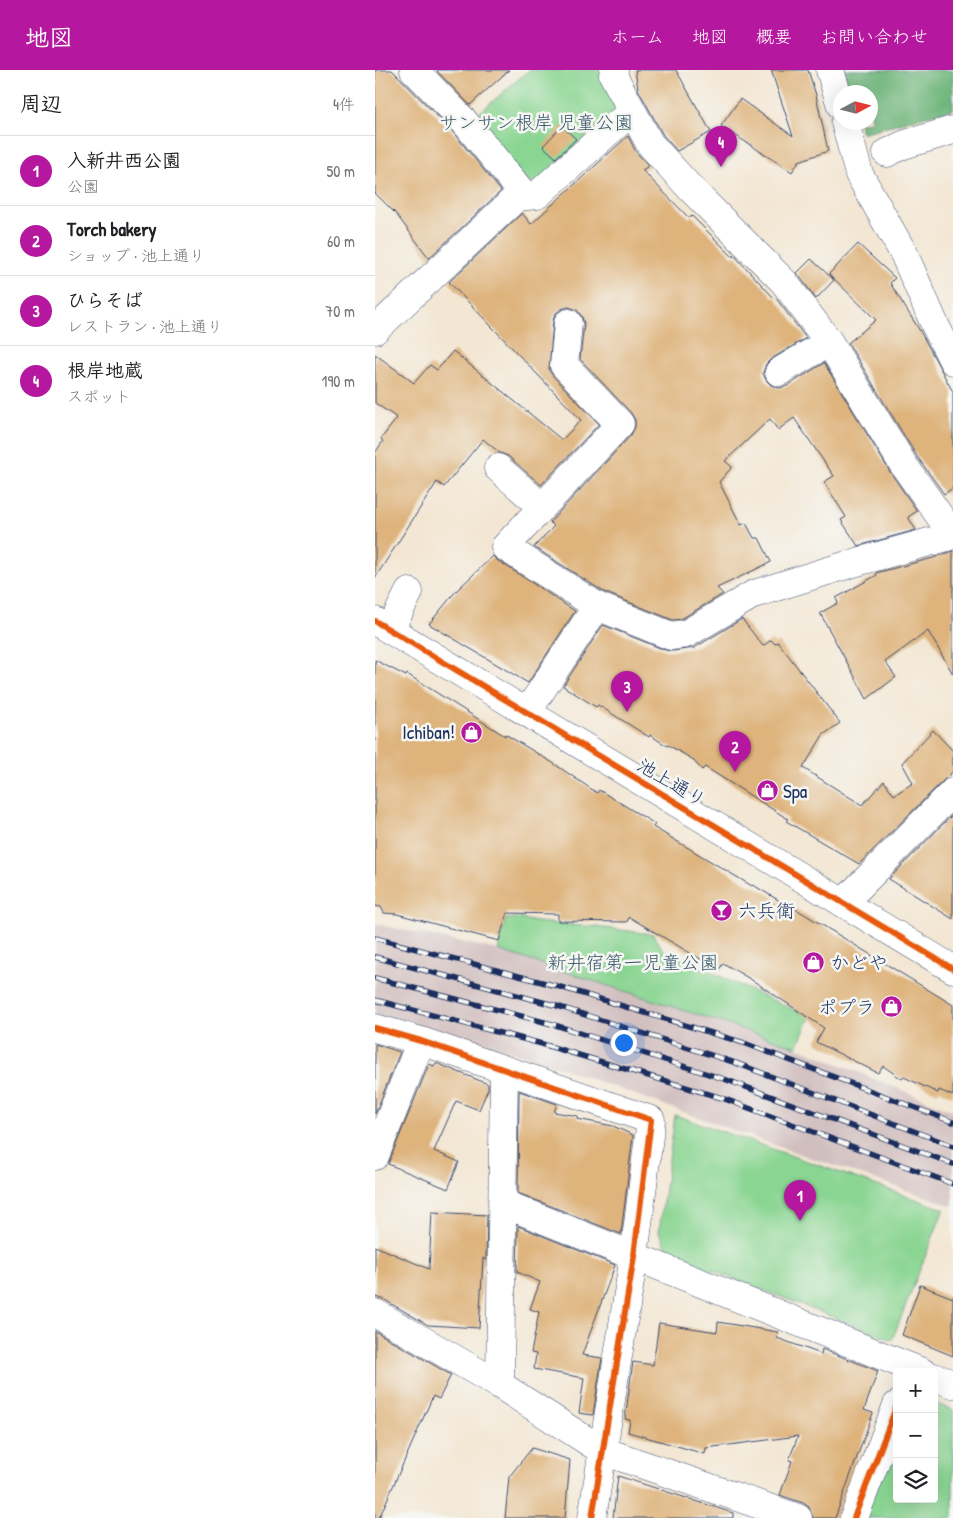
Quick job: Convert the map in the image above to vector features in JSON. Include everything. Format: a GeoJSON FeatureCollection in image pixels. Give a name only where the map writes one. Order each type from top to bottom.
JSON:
{"type":"FeatureCollection","features":[{"type":"Feature","properties":{"kind":"street"},"geometry":{"type":"LineString","coordinates":[[414,70],[463,120],[525,196]]}},
{"type":"Feature","properties":{"kind":"street"},"geometry":{"type":"LineString","coordinates":[[568,323],[564,365],[619,424],[505,547],[597,606],[671,636],[686,634],[755,594],[952,535],[903,464],[829,342],[784,282],[691,189],[650,144],[613,75],[614,70]]}},
{"type":"Feature","properties":{"kind":"street"},"geometry":{"type":"LineString","coordinates":[[830,70],[835,85]]}},
{"type":"Feature","properties":{"kind":"street"},"geometry":{"type":"LineString","coordinates":[[375,330],[517,197],[537,195],[632,111]]}},
{"type":"Feature","properties":{"kind":"street"},"geometry":{"type":"LineString","coordinates":[[847,130],[859,174],[904,254],[953,361]]}},
{"type":"Feature","properties":{"kind":"street"},"geometry":{"type":"LineString","coordinates":[[859,174],[883,155],[903,145],[953,130]]}},
{"type":"Feature","properties":{"kind":"street"},"geometry":{"type":"LineString","coordinates":[[779,372],[829,342]]}},
{"type":"Feature","properties":{"kind":"street"},"geometry":{"type":"LineString","coordinates":[[498,468],[542,507]]}},
{"type":"Feature","properties":{"kind":"street"},"geometry":{"type":"LineString","coordinates":[[380,626],[409,592]]}},
{"type":"Feature","properties":{"kind":"street"},"geometry":{"type":"LineString","coordinates":[[527,712],[597,606]]}},
{"type":"Feature","properties":{"kind":"street","name":"池上通り"},"geometry":{"type":"LineString","coordinates":[[380,626],[527,712],[953,969]]}},
{"type":"Feature","properties":{"kind":"street"},"geometry":{"type":"LineString","coordinates":[[843,903],[953,792]]}},
{"type":"Feature","properties":{"kind":"street"},"geometry":{"type":"LineString","coordinates":[[375,1028],[421,1041],[651,1120],[634,1256],[592,1518]]}},
{"type":"Feature","properties":{"kind":"street"},"geometry":{"type":"LineString","coordinates":[[375,1156],[421,1041]]}},
{"type":"Feature","properties":{"kind":"street"},"geometry":{"type":"LineString","coordinates":[[488,1383],[502,1203],[504,1070]]}},
{"type":"Feature","properties":{"kind":"street"},"geometry":{"type":"LineString","coordinates":[[502,1203],[909,1368]]}},
{"type":"Feature","properties":{"kind":"street"},"geometry":{"type":"LineString","coordinates":[[375,1312],[488,1383],[603,1451],[798,1518]]}},
{"type":"Feature","properties":{"kind":"street"},"geometry":{"type":"LineString","coordinates":[[938,1379],[953,1384]]}},
{"type":"Feature","properties":{"kind":"street"},"geometry":{"type":"LineString","coordinates":[[854,1518],[894,1413]]}},
{"type":"Feature","properties":{"kind":"shaded area"},"geometry":{"type":"Polygon","coordinates":[[[375,924],[498,950],[797,1047],[953,1111],[953,1206],[805,1156],[534,1058],[375,1017],[375,924]]]}},
{"type":"Feature","properties":{"kind":"green space","name":"サンサン根岸 児童公園"},"geometry":{"type":"Polygon","coordinates":[[[529,70],[609,70],[617,109],[531,186],[471,120],[529,70]]]}},
{"type":"Feature","properties":{"kind":"green space"},"geometry":{"type":"Polygon","coordinates":[[[843,70],[953,70],[953,109],[878,129],[878,85],[848,85],[843,70]]]}},
{"type":"Feature","properties":{"kind":"green space"},"geometry":{"type":"Polygon","coordinates":[[[861,130],[873,130],[862,133],[861,130]]]}},
{"type":"Feature","properties":{"kind":"green space","name":"新井宿第一児童公園"},"geometry":{"type":"Polygon","coordinates":[[[516,918],[537,922],[653,934],[664,951],[810,1017],[797,1047],[498,950],[506,919],[516,918]]]}},
{"type":"Feature","properties":{"kind":"green space"},"geometry":{"type":"Polygon","coordinates":[[[675,1115],[944,1209],[892,1340],[670,1254],[659,1232],[675,1115]]]}},
{"type":"Feature","properties":{"kind":"green space"},"geometry":{"type":"Polygon","coordinates":[[[938,1404],[953,1410],[953,1518],[864,1518],[893,1437],[893,1503],[938,1503],[938,1404]]]}},
{"type":"Feature","properties":{"kind":"building"},"geometry":{"type":"Polygon","coordinates":[[[375,70],[392,70],[451,130],[501,191],[429,258],[396,214],[375,193],[375,70]]]}},
{"type":"Feature","properties":{"kind":"building"},"geometry":{"type":"Polygon","coordinates":[[[438,70],[509,70],[470,105],[438,70]]]}},
{"type":"Feature","properties":{"kind":"building"},"geometry":{"type":"Polygon","coordinates":[[[635,70],[676,70],[711,132],[677,151],[663,135],[638,89],[635,70]]]}},
{"type":"Feature","properties":{"kind":"building"},"geometry":{"type":"Polygon","coordinates":[[[771,70],[808,70],[816,95],[828,151],[799,161],[792,172],[721,126],[740,99],[793,136],[771,70]]]}},
{"type":"Feature","properties":{"kind":"building"},"geometry":{"type":"Polygon","coordinates":[[[562,126],[576,139],[556,158],[543,146],[562,126]]]}},
{"type":"Feature","properties":{"kind":"building"},"geometry":{"type":"Polygon","coordinates":[[[628,136],[636,152],[649,166],[642,170],[689,218],[692,216],[775,297],[806,338],[766,364],[763,373],[766,380],[771,385],[779,388],[787,386],[824,363],[890,472],[917,511],[908,517],[916,530],[858,546],[841,520],[846,517],[824,482],[834,476],[794,418],[778,430],[770,419],[725,461],[732,467],[719,482],[741,525],[746,523],[754,538],[759,538],[771,562],[717,588],[723,594],[681,619],[673,620],[604,592],[534,547],[554,526],[550,522],[631,435],[635,427],[635,420],[631,413],[580,359],[584,324],[577,310],[569,307],[561,309],[555,314],[549,370],[599,424],[541,485],[508,456],[500,453],[483,439],[444,487],[437,482],[375,578],[375,453],[383,441],[381,439],[397,418],[375,403],[375,354],[414,383],[430,365],[437,370],[453,351],[562,440],[581,420],[449,282],[522,213],[531,224],[628,136]]]}},
{"type":"Feature","properties":{"kind":"building"},"geometry":{"type":"Polygon","coordinates":[[[858,244],[895,278],[890,283],[920,331],[953,392],[953,488],[944,494],[916,455],[848,343],[876,320],[829,274],[858,244]]]}},
{"type":"Feature","properties":{"kind":"building"},"geometry":{"type":"Polygon","coordinates":[[[811,259],[834,280],[816,299],[797,273],[811,259]]]}},
{"type":"Feature","properties":{"kind":"building"},"geometry":{"type":"Polygon","coordinates":[[[953,551],[953,674],[928,631],[885,662],[896,677],[867,699],[820,613],[838,603],[836,598],[877,575],[876,573],[953,551]]]}},
{"type":"Feature","properties":{"kind":"building"},"geometry":{"type":"Polygon","coordinates":[[[493,556],[575,611],[528,683],[429,624],[456,591],[493,556]]]}},
{"type":"Feature","properties":{"kind":"building"},"geometry":{"type":"Polygon","coordinates":[[[742,619],[763,646],[771,640],[775,644],[778,642],[840,723],[823,735],[803,768],[862,805],[884,781],[894,795],[913,783],[902,763],[933,730],[953,751],[953,771],[859,864],[786,821],[788,819],[705,767],[702,770],[692,759],[650,735],[649,737],[598,705],[596,707],[563,686],[603,625],[665,650],[673,651],[694,648],[742,619]]]}},
{"type":"Feature","properties":{"kind":"building"},"geometry":{"type":"Polygon","coordinates":[[[375,660],[406,676],[407,674],[505,736],[505,734],[553,763],[597,793],[599,790],[655,824],[653,827],[752,886],[796,909],[953,1005],[953,1096],[939,1090],[938,1093],[904,1077],[902,1079],[883,1066],[878,1073],[816,1042],[824,1028],[723,963],[719,970],[629,917],[627,922],[558,921],[558,914],[507,913],[499,941],[397,914],[384,913],[381,907],[375,906],[375,660]]]}},
{"type":"Feature","properties":{"kind":"building"},"geometry":{"type":"Polygon","coordinates":[[[953,816],[953,919],[889,879],[953,816]]]}},
{"type":"Feature","properties":{"kind":"building"},"geometry":{"type":"Polygon","coordinates":[[[375,1044],[400,1052],[375,1114],[375,1044]]]}},
{"type":"Feature","properties":{"kind":"building"},"geometry":{"type":"Polygon","coordinates":[[[436,1063],[488,1084],[488,1089],[479,1110],[456,1101],[434,1151],[459,1162],[448,1189],[388,1164],[429,1064],[434,1066],[436,1063]]]}},
{"type":"Feature","properties":{"kind":"building"},"geometry":{"type":"Polygon","coordinates":[[[519,1091],[557,1104],[554,1112],[578,1116],[577,1119],[613,1126],[633,1135],[621,1234],[518,1193],[519,1091]]]}},
{"type":"Feature","properties":{"kind":"building"},"geometry":{"type":"Polygon","coordinates":[[[432,1212],[487,1215],[486,1260],[483,1258],[479,1328],[428,1325],[383,1299],[375,1297],[375,1246],[429,1269],[432,1212]]]}},
{"type":"Feature","properties":{"kind":"building"},"geometry":{"type":"Polygon","coordinates":[[[518,1226],[615,1265],[582,1355],[602,1358],[593,1415],[579,1413],[584,1378],[534,1369],[536,1354],[531,1353],[539,1312],[530,1309],[540,1282],[517,1272],[518,1226]]]}},
{"type":"Feature","properties":{"kind":"building"},"geometry":{"type":"Polygon","coordinates":[[[920,1285],[953,1298],[953,1356],[902,1335],[920,1285]]]}},
{"type":"Feature","properties":{"kind":"building"},"geometry":{"type":"Polygon","coordinates":[[[718,1322],[778,1332],[777,1338],[821,1354],[822,1349],[878,1371],[864,1410],[873,1413],[835,1518],[813,1518],[809,1507],[780,1495],[792,1461],[789,1460],[798,1436],[706,1448],[705,1454],[628,1432],[630,1420],[625,1419],[633,1362],[653,1365],[659,1323],[717,1332],[718,1322]]]}},
{"type":"Feature","properties":{"kind":"building"},"geometry":{"type":"Polygon","coordinates":[[[375,1331],[451,1375],[439,1399],[433,1396],[379,1518],[375,1518],[375,1331]]]}},
{"type":"Feature","properties":{"kind":"building"},"geometry":{"type":"Polygon","coordinates":[[[532,1448],[570,1460],[565,1518],[505,1518],[509,1477],[532,1448]]]}},
{"type":"Feature","properties":{"kind":"building"},"geometry":{"type":"Polygon","coordinates":[[[618,1476],[733,1513],[733,1518],[613,1518],[618,1476]]]}},
{"type":"Feature","properties":{"kind":"railway"},"geometry":{"type":"LineString","coordinates":[[375,938],[557,986],[744,1043],[953,1122]]}},
{"type":"Feature","properties":{"kind":"railway"},"geometry":{"type":"LineString","coordinates":[[375,957],[554,1005],[736,1063],[953,1146]]}},
{"type":"Feature","properties":{"kind":"railway"},"geometry":{"type":"LineString","coordinates":[[375,978],[552,1024],[727,1080],[953,1164]]}},
{"type":"Feature","properties":{"kind":"railway"},"geometry":{"type":"LineString","coordinates":[[375,1000],[542,1044],[722,1098],[953,1184]]}},
{"type":"Feature","properties":{"kind":"cycle path"},"geometry":{"type":"LineString","coordinates":[[375,621],[953,969]]}},
{"type":"Feature","properties":{"kind":"cycle path"},"geometry":{"type":"LineString","coordinates":[[375,1028],[421,1041],[651,1120],[634,1256],[592,1518]]}},
{"type":"Feature","properties":{"kind":"cycle path"},"geometry":{"type":"LineString","coordinates":[[854,1518],[894,1413]]}},
{"type":"Feature","properties":{"kind":"place","name":"根岸地蔵"},"geometry":{"type":"Point","coordinates":[721,167]}},
{"type":"Feature","properties":{"kind":"place","name":"ひらそば"},"geometry":{"type":"Point","coordinates":[627,712]}},
{"type":"Feature","properties":{"kind":"place","name":"Ichiban!"},"geometry":{"type":"Point","coordinates":[471,732]}},
{"type":"Feature","properties":{"kind":"place","name":"Torch bakery"},"geometry":{"type":"Point","coordinates":[735,772]}},
{"type":"Feature","properties":{"kind":"place","name":"Spa"},"geometry":{"type":"Point","coordinates":[767,791]}},
{"type":"Feature","properties":{"kind":"place","name":"六兵衛"},"geometry":{"type":"Point","coordinates":[722,910]}},
{"type":"Feature","properties":{"kind":"place","name":"かどや"},"geometry":{"type":"Point","coordinates":[814,962]}},
{"type":"Feature","properties":{"kind":"place","name":"ポプラ"},"geometry":{"type":"Point","coordinates":[891,1007]}},
{"type":"Feature","properties":{"kind":"place","name":"入新井西公園"},"geometry":{"type":"Point","coordinates":[800,1221]}}]}
